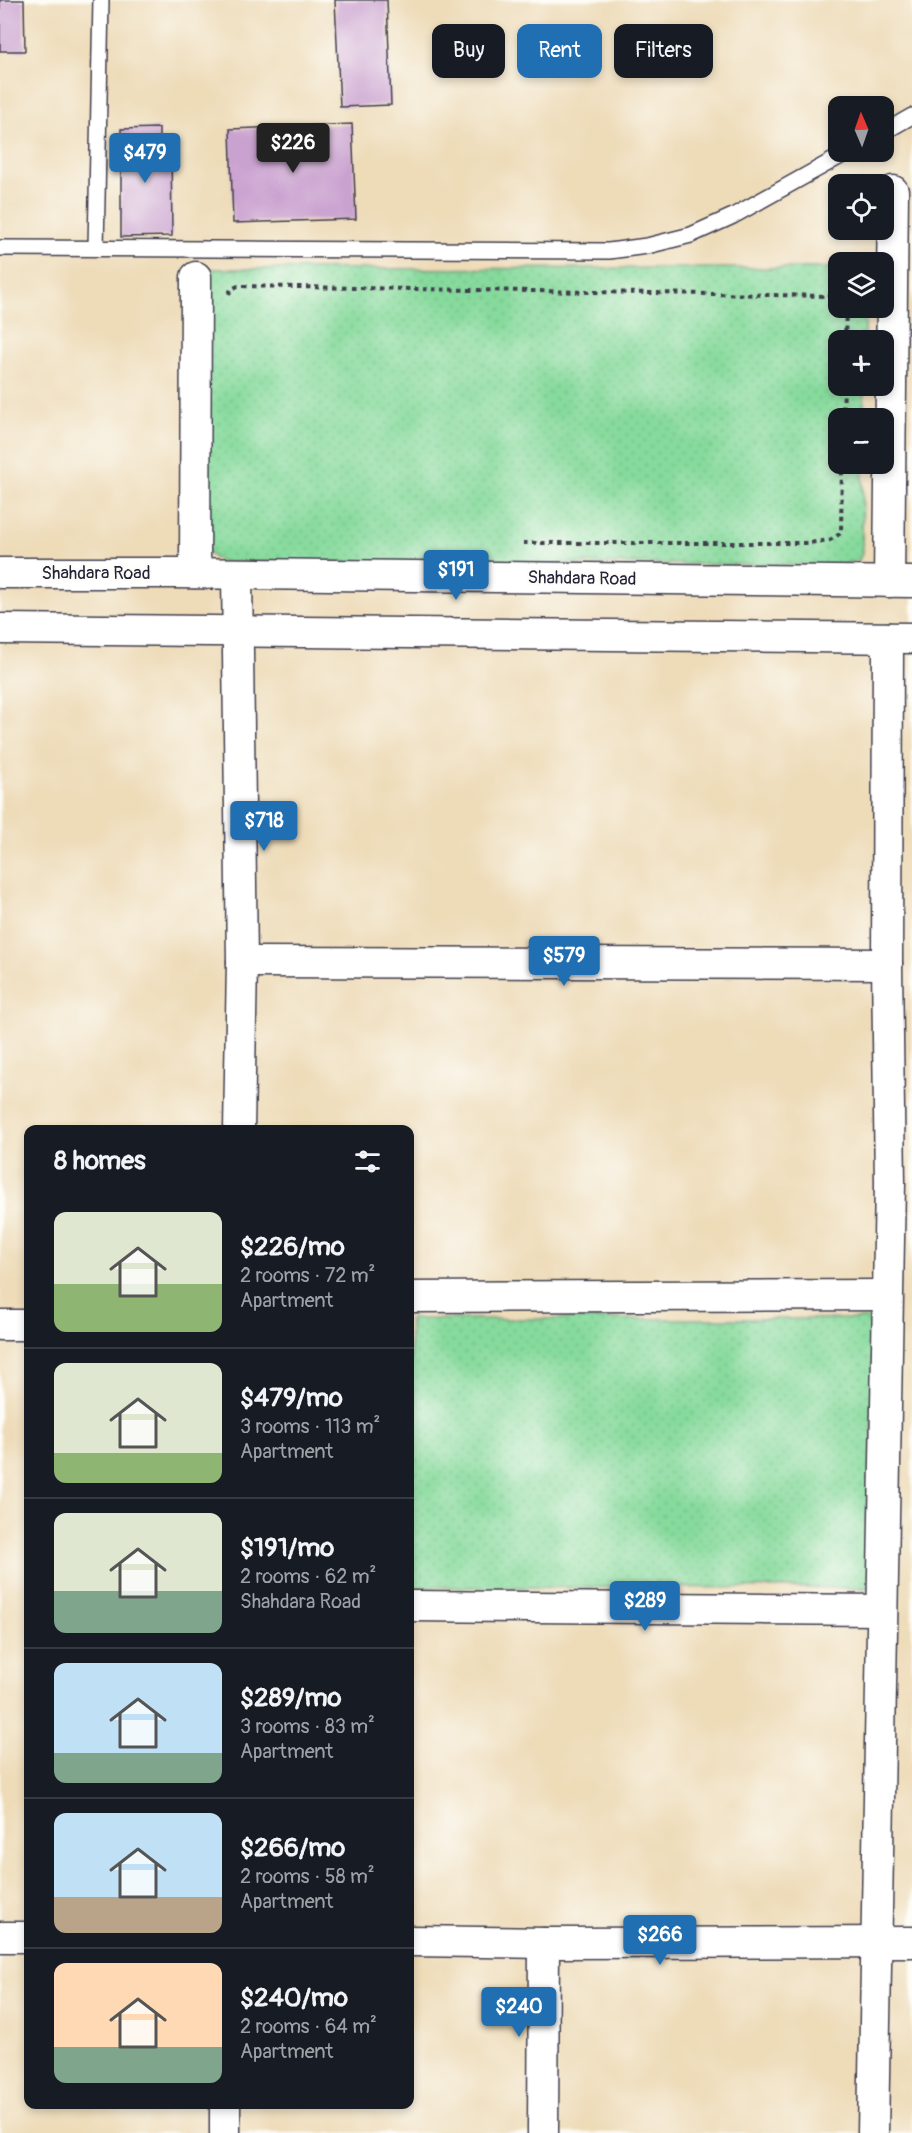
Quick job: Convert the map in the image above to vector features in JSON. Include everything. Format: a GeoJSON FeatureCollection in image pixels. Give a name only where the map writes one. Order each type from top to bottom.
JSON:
{"type":"FeatureCollection","features":[{"type":"Feature","properties":{"kind":"street"},"geometry":{"type":"LineString","coordinates":[[893,240],[901,582]]}},
{"type":"Feature","properties":{"kind":"street"},"geometry":{"type":"LineString","coordinates":[[195,573],[196,277]]}},
{"type":"Feature","properties":{"kind":"street","name":"Shahdara Road"},"geometry":{"type":"LineString","coordinates":[[0,573],[195,573],[901,582]]}},
{"type":"Feature","properties":{"kind":"street"},"geometry":{"type":"LineString","coordinates":[[237,575],[242,962],[239,1125]]}},
{"type":"Feature","properties":{"kind":"street"},"geometry":{"type":"LineString","coordinates":[[0,629],[900,638],[887,964],[901,1183],[887,1295],[873,2133]]}},
{"type":"Feature","properties":{"kind":"street"},"geometry":{"type":"LineString","coordinates":[[242,962],[887,964]]}},
{"type":"Feature","properties":{"kind":"street"},"geometry":{"type":"LineString","coordinates":[[414,1298],[887,1295]]}},
{"type":"Feature","properties":{"kind":"street"},"geometry":{"type":"LineString","coordinates":[[0,1325],[24,1325]]}},
{"type":"Feature","properties":{"kind":"street"},"geometry":{"type":"LineString","coordinates":[[414,1606],[882,1610]]}},
{"type":"Feature","properties":{"kind":"street"},"geometry":{"type":"LineString","coordinates":[[0,1937],[24,1937]]}},
{"type":"Feature","properties":{"kind":"street"},"geometry":{"type":"LineString","coordinates":[[414,1941],[912,1942]]}},
{"type":"Feature","properties":{"kind":"street"},"geometry":{"type":"LineString","coordinates":[[543,2133],[544,1943]]}},
{"type":"Feature","properties":{"kind":"street"},"geometry":{"type":"LineString","coordinates":[[225,2109],[225,2133]]}},
{"type":"Feature","properties":{"kind":"lane"},"geometry":{"type":"LineString","coordinates":[[96,248],[101,0]]}},
{"type":"Feature","properties":{"kind":"lane"},"geometry":{"type":"LineString","coordinates":[[894,126],[912,116]]}},
{"type":"Feature","properties":{"kind":"lane"},"geometry":{"type":"LineString","coordinates":[[0,248],[585,251],[628,248],[647,246],[691,235],[733,216],[830,162]]}},
{"type":"Feature","properties":{"kind":"path"},"geometry":{"type":"LineString","coordinates":[[228,297],[231,289],[238,286],[828,296]]}},
{"type":"Feature","properties":{"kind":"path"},"geometry":{"type":"LineString","coordinates":[[519,543],[809,543],[830,540],[841,532],[842,474]]}},
{"type":"Feature","properties":{"kind":"green space"},"geometry":{"type":"Polygon","coordinates":[[[828,268],[828,318],[865,318],[865,330],[828,330],[828,396],[864,396],[864,408],[828,408],[828,474],[863,474],[862,553],[859,560],[841,565],[224,562],[214,558],[207,551],[208,269],[828,268]]]}},
{"type":"Feature","properties":{"kind":"green space"},"geometry":{"type":"Polygon","coordinates":[[[414,1319],[872,1319],[872,1588],[414,1587],[414,1319]]]}},
{"type":"Feature","properties":{"kind":"building"},"geometry":{"type":"Polygon","coordinates":[[[0,0],[24,0],[25,51],[0,51],[0,0]]]}},
{"type":"Feature","properties":{"kind":"building"},"geometry":{"type":"Polygon","coordinates":[[[335,0],[387,0],[391,105],[340,107],[335,0]]]}},
{"type":"Feature","properties":{"kind":"building"},"geometry":{"type":"Polygon","coordinates":[[[352,124],[356,219],[233,223],[230,129],[352,124]]]}},
{"type":"Feature","properties":{"kind":"building"},"geometry":{"type":"Polygon","coordinates":[[[159,128],[159,145],[171,145],[172,236],[121,237],[121,129],[159,128]]]}}]}
